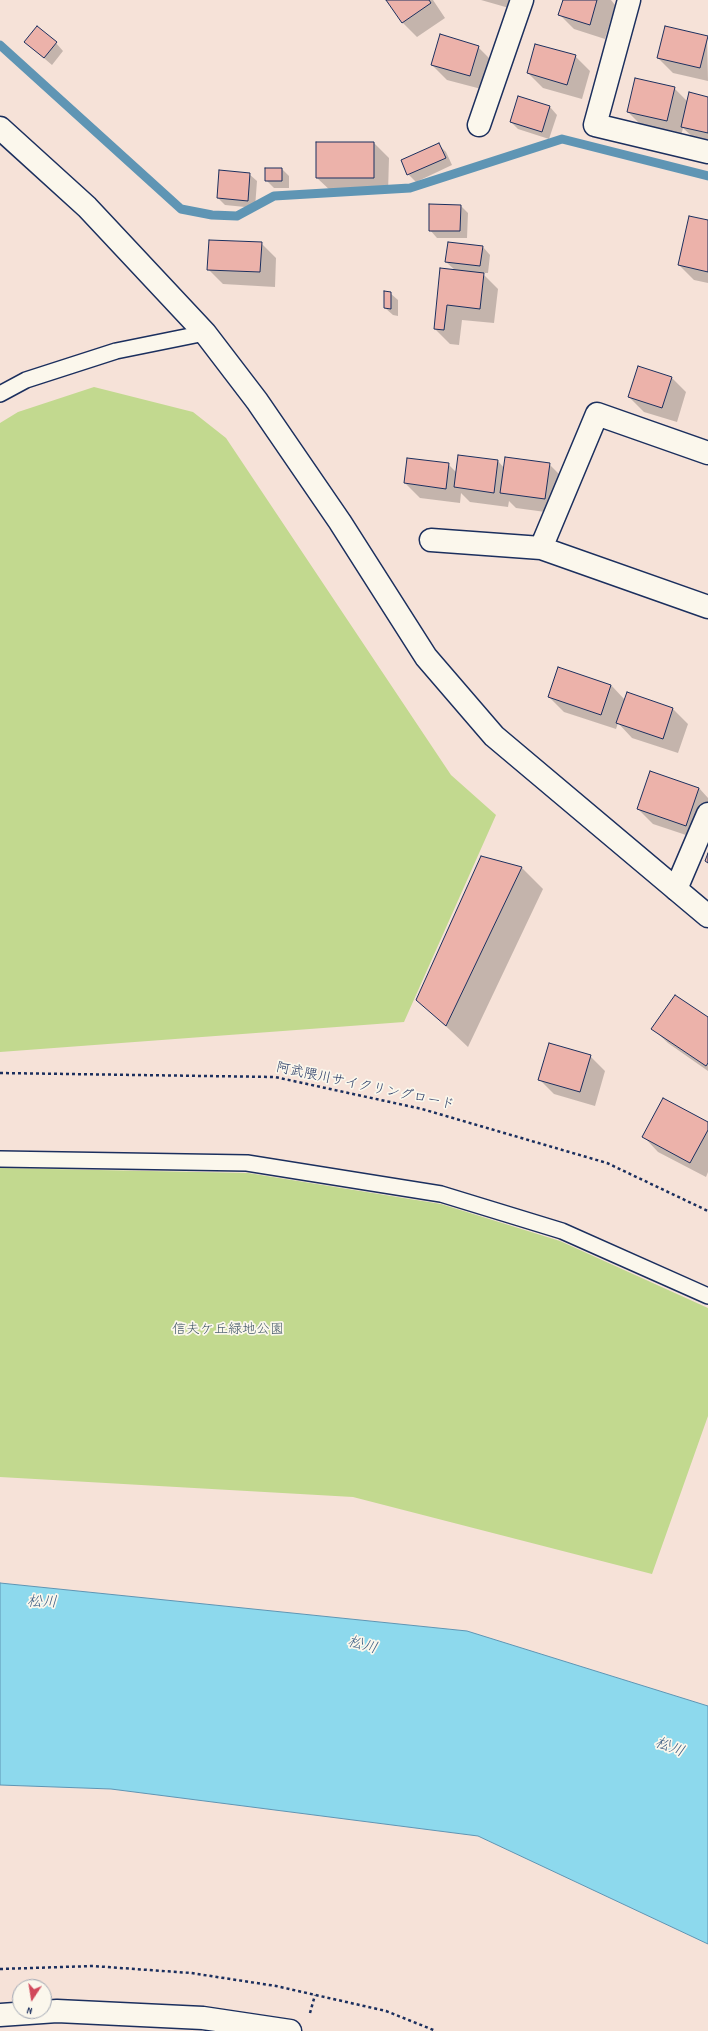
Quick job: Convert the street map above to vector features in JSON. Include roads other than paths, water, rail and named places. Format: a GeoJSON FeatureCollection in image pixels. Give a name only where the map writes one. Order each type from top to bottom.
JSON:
{"type":"FeatureCollection","features":[{"type":"Feature","properties":{"kind":"street"},"geometry":{"type":"LineString","coordinates":[[479,125],[522,0]]}},
{"type":"Feature","properties":{"kind":"street"},"geometry":{"type":"LineString","coordinates":[[630,0],[595,125],[708,152]]}},
{"type":"Feature","properties":{"kind":"street"},"geometry":{"type":"LineString","coordinates":[[0,128],[87,207],[205,334],[257,401],[340,522],[426,657],[494,736],[708,916]]}},
{"type":"Feature","properties":{"kind":"street"},"geometry":{"type":"LineString","coordinates":[[541,548],[597,414],[708,453]]}},
{"type":"Feature","properties":{"kind":"street"},"geometry":{"type":"LineString","coordinates":[[431,540],[541,548],[708,608]]}},
{"type":"Feature","properties":{"kind":"street"},"geometry":{"type":"LineString","coordinates":[[676,889],[708,814]]}},
{"type":"Feature","properties":{"kind":"street"},"geometry":{"type":"LineString","coordinates":[[0,2015],[57,2011],[203,2018],[290,2031]]}},
{"type":"Feature","properties":{"kind":"lane"},"geometry":{"type":"LineString","coordinates":[[0,394],[26,380],[116,351],[205,334]]}},
{"type":"Feature","properties":{"kind":"lane"},"geometry":{"type":"LineString","coordinates":[[0,1160],[248,1163],[441,1194],[562,1231],[708,1296]]}},
{"type":"Feature","properties":{"kind":"water","name":"松川"},"geometry":{"type":"Polygon","coordinates":[[[0,1583],[467,1631],[708,1706],[708,1944],[478,1836],[111,1789],[0,1785],[0,1583]]]}},
{"type":"Feature","properties":{"kind":"waterway"},"geometry":{"type":"LineString","coordinates":[[0,45],[181,209],[212,215],[237,216],[274,196],[410,188],[562,139],[708,176]]}},
{"type":"Feature","properties":{"kind":"park label","name":"信夫ケ丘緑地公園"},"geometry":{"type":"Point","coordinates":[228,1331]}}]}
